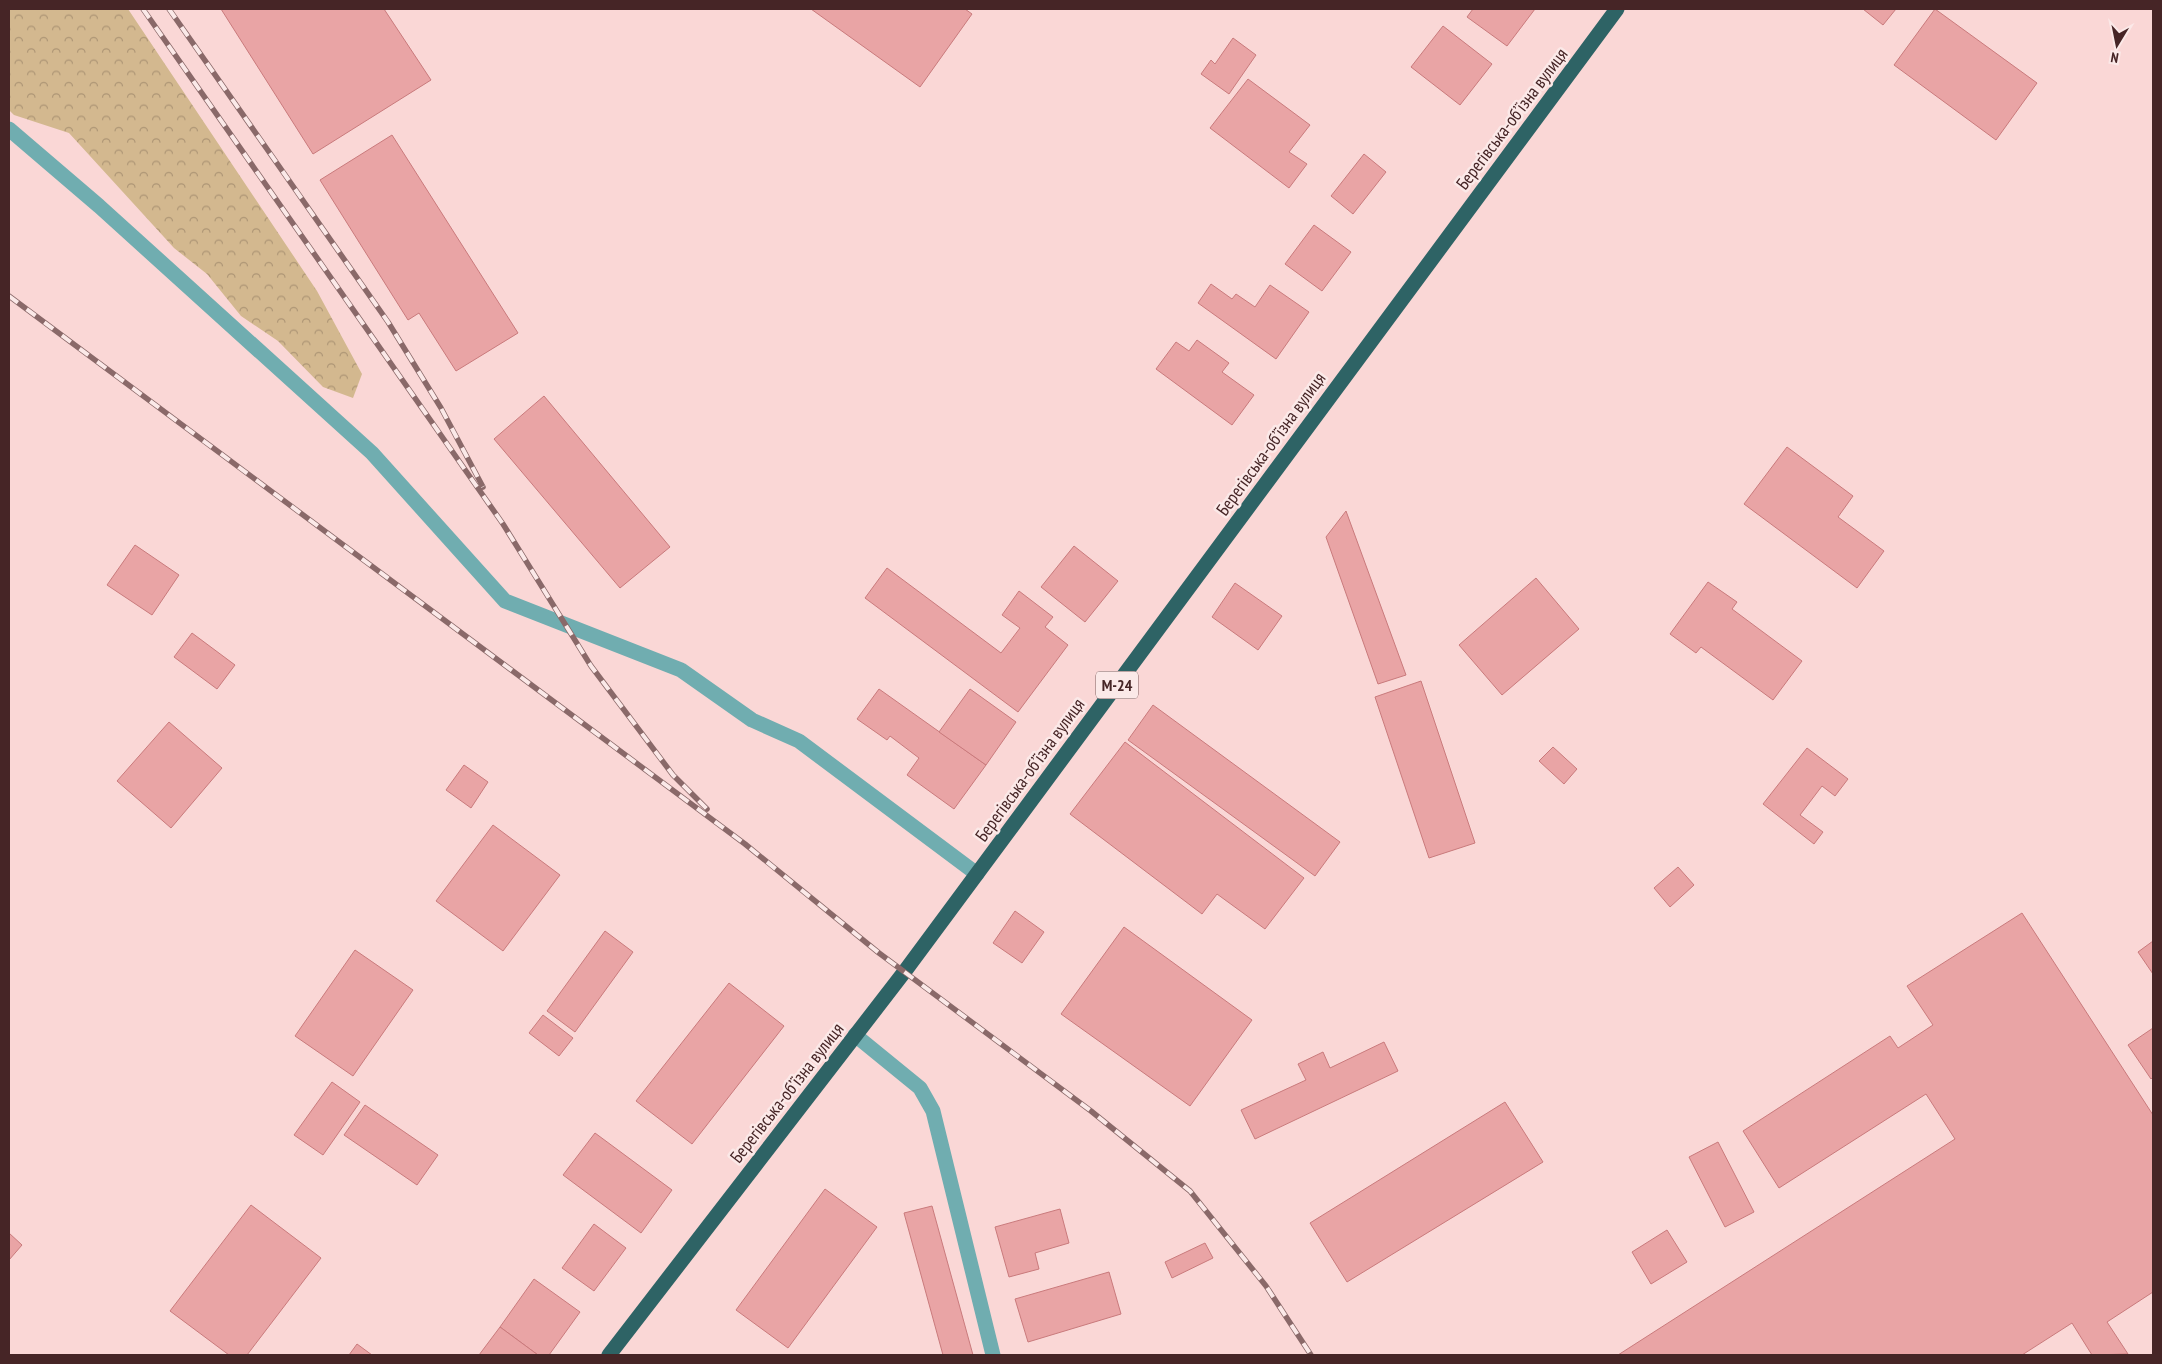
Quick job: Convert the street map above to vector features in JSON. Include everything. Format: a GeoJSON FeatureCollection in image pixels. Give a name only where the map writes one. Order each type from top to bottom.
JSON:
{"type":"FeatureCollection","features":[{"type":"Feature","properties":{"kind":"highway","name":"Берегівська-обʼїзна вулиця"},"geometry":{"type":"LineString","coordinates":[[609,1355],[977,874],[1617,9]]}},
{"type":"Feature","properties":{"kind":"lane"},"geometry":{"type":"LineString","coordinates":[[9,129],[98,206],[372,453],[504,602],[681,670],[752,720],[799,740],[977,874]]}},
{"type":"Feature","properties":{"kind":"lane"},"geometry":{"type":"LineString","coordinates":[[855,1035],[920,1088],[933,1110],[993,1355]]}},
{"type":"Feature","properties":{"kind":"green space"},"geometry":{"type":"Polygon","coordinates":[[[9,9],[128,9],[317,291],[362,374],[353,398],[323,387],[278,341],[241,316],[207,274],[174,248],[69,133],[14,115],[9,110],[9,9]]]}},
{"type":"Feature","properties":{"kind":"building"},"geometry":{"type":"Polygon","coordinates":[[[221,9],[384,9],[431,80],[313,154],[221,9]]]}},
{"type":"Feature","properties":{"kind":"building"},"geometry":{"type":"Polygon","coordinates":[[[811,9],[965,9],[972,14],[920,87],[811,9]]]}},
{"type":"Feature","properties":{"kind":"building"},"geometry":{"type":"Polygon","coordinates":[[[1473,9],[1535,9],[1507,46],[1467,17],[1473,9]]]}},
{"type":"Feature","properties":{"kind":"building"},"geometry":{"type":"Polygon","coordinates":[[[1863,9],[1896,9],[1883,25],[1863,9]]]}},
{"type":"Feature","properties":{"kind":"building"},"geometry":{"type":"Polygon","coordinates":[[[1935,9],[2037,83],[1996,140],[1894,65],[1935,9]]]}},
{"type":"Feature","properties":{"kind":"building"},"geometry":{"type":"Polygon","coordinates":[[[1443,26],[1492,64],[1460,105],[1411,67],[1443,26]]]}},
{"type":"Feature","properties":{"kind":"building"},"geometry":{"type":"Polygon","coordinates":[[[1233,38],[1256,55],[1229,94],[1201,74],[1211,60],[1215,64],[1233,38]]]}},
{"type":"Feature","properties":{"kind":"building"},"geometry":{"type":"Polygon","coordinates":[[[1248,79],[1310,125],[1289,152],[1307,164],[1289,188],[1210,128],[1248,79]]]}},
{"type":"Feature","properties":{"kind":"building"},"geometry":{"type":"Polygon","coordinates":[[[392,135],[518,333],[456,371],[419,313],[408,320],[320,180],[392,135]]]}},
{"type":"Feature","properties":{"kind":"building"},"geometry":{"type":"Polygon","coordinates":[[[1364,154],[1386,172],[1353,214],[1331,196],[1364,154]]]}},
{"type":"Feature","properties":{"kind":"building"},"geometry":{"type":"Polygon","coordinates":[[[1314,225],[1351,252],[1322,291],[1285,264],[1314,225]]]}},
{"type":"Feature","properties":{"kind":"building"},"geometry":{"type":"Polygon","coordinates":[[[1211,284],[1232,299],[1236,294],[1255,307],[1270,285],[1309,312],[1276,359],[1198,303],[1211,284]]]}},
{"type":"Feature","properties":{"kind":"building"},"geometry":{"type":"Polygon","coordinates":[[[1197,340],[1229,363],[1222,372],[1254,395],[1232,425],[1156,369],[1176,342],[1189,351],[1197,340]]]}},
{"type":"Feature","properties":{"kind":"building"},"geometry":{"type":"Polygon","coordinates":[[[544,396],[670,547],[620,588],[494,439],[544,396]]]}},
{"type":"Feature","properties":{"kind":"building"},"geometry":{"type":"Polygon","coordinates":[[[1787,447],[1853,496],[1838,517],[1884,551],[1857,588],[1744,504],[1787,447]]]}},
{"type":"Feature","properties":{"kind":"building"},"geometry":{"type":"Polygon","coordinates":[[[1346,511],[1406,675],[1378,684],[1326,537],[1346,511]]]}},
{"type":"Feature","properties":{"kind":"building"},"geometry":{"type":"Polygon","coordinates":[[[135,545],[179,575],[152,615],[107,585],[135,545]]]}},
{"type":"Feature","properties":{"kind":"building"},"geometry":{"type":"Polygon","coordinates":[[[1074,546],[1118,581],[1085,622],[1041,587],[1074,546]]]}},
{"type":"Feature","properties":{"kind":"building"},"geometry":{"type":"Polygon","coordinates":[[[887,568],[1001,653],[1020,628],[1002,615],[1019,591],[1053,617],[1045,627],[1068,645],[1018,712],[865,598],[887,568]]]}},
{"type":"Feature","properties":{"kind":"building"},"geometry":{"type":"Polygon","coordinates":[[[1536,578],[1579,629],[1502,695],[1459,645],[1536,578]]]}},
{"type":"Feature","properties":{"kind":"building"},"geometry":{"type":"Polygon","coordinates":[[[1708,582],[1737,602],[1732,609],[1802,661],[1773,700],[1701,647],[1696,653],[1670,634],[1708,582]]]}},
{"type":"Feature","properties":{"kind":"building"},"geometry":{"type":"Polygon","coordinates":[[[1235,583],[1282,616],[1258,650],[1212,617],[1235,583]]]}},
{"type":"Feature","properties":{"kind":"building"},"geometry":{"type":"Polygon","coordinates":[[[192,633],[235,665],[217,689],[174,657],[192,633]]]}},
{"type":"Feature","properties":{"kind":"building"},"geometry":{"type":"Polygon","coordinates":[[[1421,681],[1475,843],[1429,858],[1375,697],[1421,681]]]}},
{"type":"Feature","properties":{"kind":"building"},"geometry":{"type":"Polygon","coordinates":[[[879,689],[986,765],[954,809],[907,775],[919,758],[890,736],[887,740],[857,719],[879,689]]]}},
{"type":"Feature","properties":{"kind":"building"},"geometry":{"type":"Polygon","coordinates":[[[970,689],[1016,722],[986,765],[939,732],[970,689]]]}},
{"type":"Feature","properties":{"kind":"building"},"geometry":{"type":"Polygon","coordinates":[[[1153,705],[1340,842],[1315,876],[1128,740],[1153,705]]]}},
{"type":"Feature","properties":{"kind":"building"},"geometry":{"type":"Polygon","coordinates":[[[169,722],[222,768],[171,828],[117,781],[169,722]]]}},
{"type":"Feature","properties":{"kind":"building"},"geometry":{"type":"Polygon","coordinates":[[[1125,742],[1304,878],[1265,929],[1217,894],[1202,914],[1070,814],[1125,742]]]}},
{"type":"Feature","properties":{"kind":"building"},"geometry":{"type":"Polygon","coordinates":[[[1553,747],[1577,769],[1564,784],[1539,761],[1553,747]]]}},
{"type":"Feature","properties":{"kind":"building"},"geometry":{"type":"Polygon","coordinates":[[[1807,748],[1848,779],[1835,796],[1822,786],[1800,815],[1823,832],[1814,844],[1763,804],[1807,748]]]}},
{"type":"Feature","properties":{"kind":"building"},"geometry":{"type":"Polygon","coordinates":[[[464,765],[488,782],[471,808],[446,790],[464,765]]]}},
{"type":"Feature","properties":{"kind":"building"},"geometry":{"type":"Polygon","coordinates":[[[493,825],[560,875],[503,951],[436,901],[493,825]]]}},
{"type":"Feature","properties":{"kind":"building"},"geometry":{"type":"Polygon","coordinates":[[[1678,867],[1694,885],[1670,907],[1654,888],[1678,867]]]}},
{"type":"Feature","properties":{"kind":"building"},"geometry":{"type":"Polygon","coordinates":[[[1015,911],[1044,932],[1022,963],[993,943],[1015,911]]]}},
{"type":"Feature","properties":{"kind":"building"},"geometry":{"type":"Polygon","coordinates":[[[2022,913],[2153,1115],[2153,1292],[2107,1322],[2128,1354],[2092,1355],[2072,1323],[2022,1355],[1618,1355],[1955,1139],[1926,1094],[1779,1188],[1743,1131],[1890,1036],[1898,1048],[1933,1025],[1907,986],[2022,913]]]}},
{"type":"Feature","properties":{"kind":"building"},"geometry":{"type":"Polygon","coordinates":[[[1124,927],[1252,1020],[1190,1106],[1061,1014],[1124,927]]]}},
{"type":"Feature","properties":{"kind":"building"},"geometry":{"type":"Polygon","coordinates":[[[605,931],[633,952],[575,1032],[547,1011],[605,931]]]}},
{"type":"Feature","properties":{"kind":"building"},"geometry":{"type":"Polygon","coordinates":[[[2153,941],[2153,974],[2138,952],[2153,941]]]}},
{"type":"Feature","properties":{"kind":"building"},"geometry":{"type":"Polygon","coordinates":[[[355,950],[413,990],[353,1076],[295,1036],[355,950]]]}},
{"type":"Feature","properties":{"kind":"building"},"geometry":{"type":"Polygon","coordinates":[[[729,983],[784,1026],[692,1144],[636,1101],[729,983]]]}},
{"type":"Feature","properties":{"kind":"building"},"geometry":{"type":"Polygon","coordinates":[[[543,1015],[573,1038],[559,1056],[529,1033],[543,1015]]]}},
{"type":"Feature","properties":{"kind":"building"},"geometry":{"type":"Polygon","coordinates":[[[2153,1028],[2153,1077],[2151,1079],[2128,1045],[2153,1028]]]}},
{"type":"Feature","properties":{"kind":"building"},"geometry":{"type":"Polygon","coordinates":[[[1384,1042],[1398,1071],[1255,1139],[1241,1110],[1306,1080],[1298,1064],[1323,1052],[1330,1068],[1384,1042]]]}},
{"type":"Feature","properties":{"kind":"building"},"geometry":{"type":"Polygon","coordinates":[[[332,1082],[360,1102],[323,1155],[294,1135],[332,1082]]]}},
{"type":"Feature","properties":{"kind":"building"},"geometry":{"type":"Polygon","coordinates":[[[1505,1102],[1543,1162],[1347,1282],[1310,1223],[1505,1102]]]}},
{"type":"Feature","properties":{"kind":"building"},"geometry":{"type":"Polygon","coordinates":[[[365,1105],[438,1155],[417,1185],[344,1135],[365,1105]]]}},
{"type":"Feature","properties":{"kind":"building"},"geometry":{"type":"Polygon","coordinates":[[[595,1133],[672,1190],[641,1233],[563,1175],[595,1133]]]}},
{"type":"Feature","properties":{"kind":"building"},"geometry":{"type":"Polygon","coordinates":[[[1718,1142],[1754,1212],[1725,1227],[1689,1157],[1718,1142]]]}},
{"type":"Feature","properties":{"kind":"building"},"geometry":{"type":"Polygon","coordinates":[[[825,1189],[877,1227],[788,1348],[736,1310],[825,1189]]]}},
{"type":"Feature","properties":{"kind":"building"},"geometry":{"type":"Polygon","coordinates":[[[251,1205],[321,1258],[247,1355],[229,1355],[170,1311],[251,1205]]]}},
{"type":"Feature","properties":{"kind":"building"},"geometry":{"type":"Polygon","coordinates":[[[932,1206],[973,1355],[943,1355],[904,1213],[932,1206]]]}},
{"type":"Feature","properties":{"kind":"building"},"geometry":{"type":"Polygon","coordinates":[[[1060,1209],[1069,1243],[1035,1253],[1039,1269],[1009,1277],[995,1227],[1060,1209]]]}},
{"type":"Feature","properties":{"kind":"building"},"geometry":{"type":"Polygon","coordinates":[[[594,1224],[626,1248],[594,1291],[562,1268],[594,1224]]]}},
{"type":"Feature","properties":{"kind":"building"},"geometry":{"type":"Polygon","coordinates":[[[1667,1230],[1687,1262],[1651,1284],[1632,1252],[1667,1230]]]}},
{"type":"Feature","properties":{"kind":"building"},"geometry":{"type":"Polygon","coordinates":[[[9,1233],[22,1245],[9,1260],[9,1233]]]}},
{"type":"Feature","properties":{"kind":"building"},"geometry":{"type":"Polygon","coordinates":[[[1205,1243],[1213,1258],[1172,1278],[1165,1262],[1205,1243]]]}},
{"type":"Feature","properties":{"kind":"building"},"geometry":{"type":"Polygon","coordinates":[[[1109,1272],[1121,1314],[1028,1342],[1015,1299],[1109,1272]]]}},
{"type":"Feature","properties":{"kind":"building"},"geometry":{"type":"Polygon","coordinates":[[[534,1279],[580,1312],[549,1355],[538,1355],[500,1327],[534,1279]]]}},
{"type":"Feature","properties":{"kind":"building"},"geometry":{"type":"Polygon","coordinates":[[[500,1327],[538,1355],[479,1355],[500,1327]]]}},
{"type":"Feature","properties":{"kind":"building"},"geometry":{"type":"Polygon","coordinates":[[[357,1344],[372,1355],[349,1355],[357,1344]]]}},
{"type":"Feature","properties":{"kind":"railway"},"geometry":{"type":"LineString","coordinates":[[143,9],[503,524],[591,666],[673,775],[707,809]]}},
{"type":"Feature","properties":{"kind":"railway"},"geometry":{"type":"LineString","coordinates":[[169,9],[388,322],[441,408],[483,487]]}},
{"type":"Feature","properties":{"kind":"railway"},"geometry":{"type":"LineString","coordinates":[[9,296],[745,844],[879,953],[1091,1111],[1190,1191],[1266,1286],[1311,1355]]}}]}
